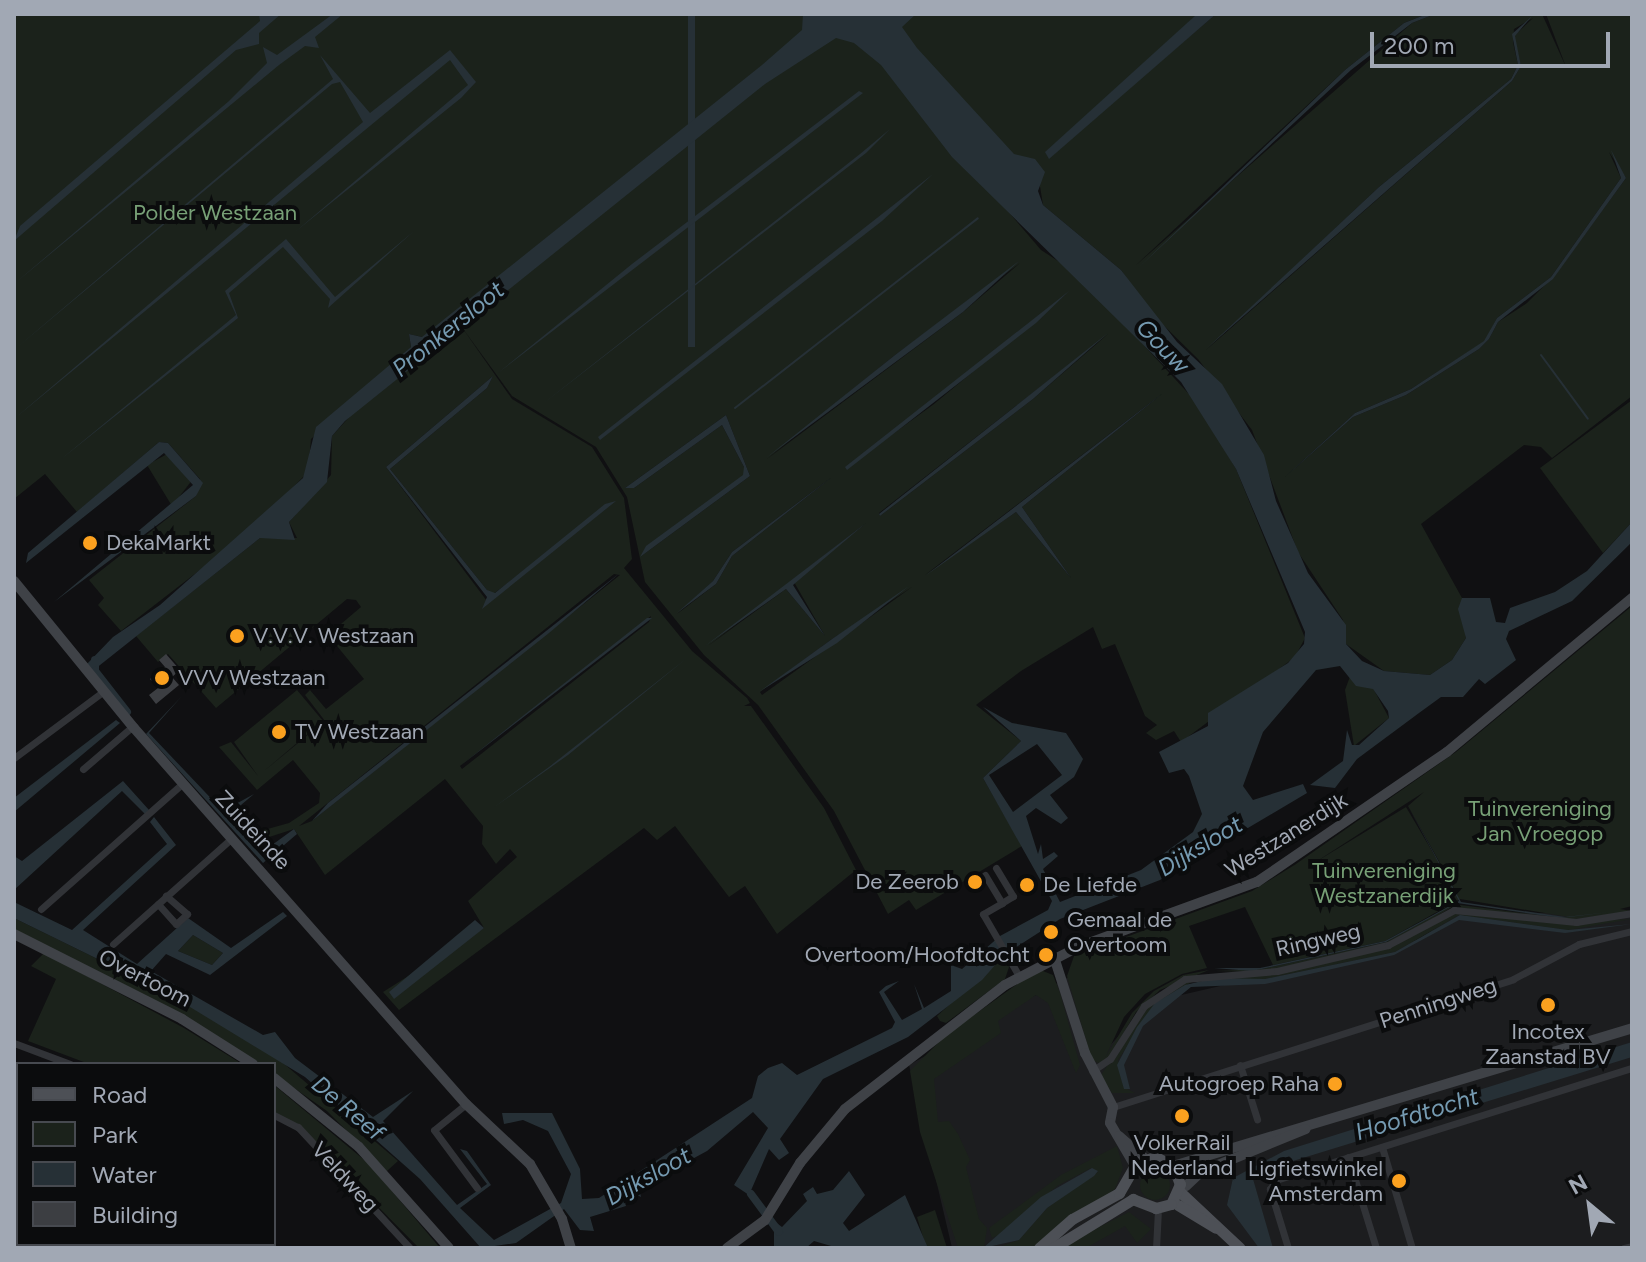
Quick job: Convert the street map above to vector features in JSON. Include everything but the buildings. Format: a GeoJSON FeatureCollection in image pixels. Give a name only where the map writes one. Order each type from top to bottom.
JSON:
{"type":"FeatureCollection","features":[{"type":"Feature","properties":{"kind":"main road"},"geometry":{"type":"LineString","coordinates":[[1138,1164],[1175,1168],[1182,1194],[1240,1248]]}},
{"type":"Feature","properties":{"kind":"main road"},"geometry":{"type":"LineString","coordinates":[[1039,1248],[1072,1219],[1115,1196],[1138,1164]]}},
{"type":"Feature","properties":{"kind":"main road"},"geometry":{"type":"LineString","coordinates":[[1135,1202],[1138,1164]]}},
{"type":"Feature","properties":{"kind":"main road"},"geometry":{"type":"LineString","coordinates":[[1053,1248],[1100,1216],[1135,1202],[1159,1211],[1182,1194]]}},
{"type":"Feature","properties":{"kind":"street","name":"Zuideinde"},"geometry":{"type":"LineString","coordinates":[[14,581],[133,726],[466,1104],[522,1155],[562,1219],[571,1248]]}},
{"type":"Feature","properties":{"kind":"street","name":"Westzanerdijk"},"geometry":{"type":"LineString","coordinates":[[727,1248],[768,1217],[800,1163],[838,1117],[1019,976],[1054,957],[1264,878],[1447,752],[1632,598]]}},
{"type":"Feature","properties":{"kind":"street"},"geometry":{"type":"LineString","coordinates":[[14,758],[104,691]]}},
{"type":"Feature","properties":{"kind":"street"},"geometry":{"type":"LineString","coordinates":[[83,769],[133,726]]}},
{"type":"Feature","properties":{"kind":"street"},"geometry":{"type":"LineString","coordinates":[[41,909],[183,783]]}},
{"type":"Feature","properties":{"kind":"street"},"geometry":{"type":"LineString","coordinates":[[113,944],[232,838]]}},
{"type":"Feature","properties":{"kind":"street"},"geometry":{"type":"LineString","coordinates":[[996,868],[1013,896],[983,914],[1019,976]]}},
{"type":"Feature","properties":{"kind":"street"},"geometry":{"type":"LineString","coordinates":[[985,875],[1002,903]]}},
{"type":"Feature","properties":{"kind":"street"},"geometry":{"type":"LineString","coordinates":[[158,904],[176,924],[187,914],[166,896]]}},
{"type":"Feature","properties":{"kind":"street","name":"Ringweg"},"geometry":{"type":"LineString","coordinates":[[1092,1071],[1110,1059],[1144,1006],[1185,979],[1277,971],[1388,945],[1454,910],[1576,922],[1632,913]]}},
{"type":"Feature","properties":{"kind":"street","name":"Penningweg"},"geometry":{"type":"LineString","coordinates":[[1113,1107],[1513,979],[1579,944],[1632,931]]}},
{"type":"Feature","properties":{"kind":"street","name":"Overtoom"},"geometry":{"type":"LineString","coordinates":[[14,934],[173,1014],[250,1062]]}},
{"type":"Feature","properties":{"kind":"street"},"geometry":{"type":"LineString","coordinates":[[1054,957],[1092,1071],[1113,1107],[1109,1118],[1138,1164]]}},
{"type":"Feature","properties":{"kind":"street"},"geometry":{"type":"LineString","coordinates":[[1175,1168],[1219,1152],[1632,1028]]}},
{"type":"Feature","properties":{"kind":"street"},"geometry":{"type":"LineString","coordinates":[[14,1043],[65,1062]]}},
{"type":"Feature","properties":{"kind":"street"},"geometry":{"type":"LineString","coordinates":[[1240,1065],[1257,1119]]}},
{"type":"Feature","properties":{"kind":"street"},"geometry":{"type":"LineString","coordinates":[[1288,1248],[1271,1184],[1632,1068]]}},
{"type":"Feature","properties":{"kind":"street"},"geometry":{"type":"LineString","coordinates":[[276,1080],[359,1147],[449,1248]]}},
{"type":"Feature","properties":{"kind":"street"},"geometry":{"type":"LineString","coordinates":[[466,1104],[434,1130],[477,1188]]}},
{"type":"Feature","properties":{"kind":"street","name":"Veldweg"},"geometry":{"type":"LineString","coordinates":[[276,1116],[298,1127],[410,1248]]}},
{"type":"Feature","properties":{"kind":"street"},"geometry":{"type":"LineString","coordinates":[[1182,1194],[1201,1172],[1311,1126]]}},
{"type":"Feature","properties":{"kind":"street"},"geometry":{"type":"LineString","coordinates":[[1382,1147],[1412,1248]]}},
{"type":"Feature","properties":{"kind":"street"},"geometry":{"type":"LineString","coordinates":[[1348,1157],[1376,1248]]}},
{"type":"Feature","properties":{"kind":"street"},"geometry":{"type":"LineString","coordinates":[[1156,1248],[1159,1211]]}},
{"type":"Feature","properties":{"kind":"street"},"geometry":{"type":"LineString","coordinates":[[1624,1248],[1632,1246]]}},
{"type":"Feature","properties":{"kind":"shaded area"},"geometry":{"type":"Polygon","coordinates":[[[1459,912],[1632,914],[1632,1248],[952,1248],[909,1065],[1074,974],[1097,1059],[1151,1002],[1418,940],[1459,912]]]}},
{"type":"Feature","properties":{"kind":"green space","name":"Polder Westzaan"},"geometry":{"type":"Polygon","coordinates":[[[14,14],[1197,14],[1137,75],[1140,79],[1216,14],[1427,14],[1404,23],[1345,70],[1135,266],[1412,23],[1435,14],[1542,14],[1566,67],[1546,14],[1632,14],[1632,396],[1552,458],[1541,447],[1524,445],[1421,524],[1462,598],[1466,638],[1452,660],[1430,675],[1384,671],[1346,644],[1343,620],[1298,552],[1252,430],[1198,359],[1152,314],[1121,270],[1043,205],[1039,180],[989,189],[1041,250],[1078,274],[1199,405],[1236,469],[1305,638],[1295,657],[1181,742],[1174,731],[1156,740],[1146,733],[1157,725],[1145,716],[1115,644],[1102,649],[1093,627],[1021,671],[976,705],[1021,741],[983,778],[1022,846],[916,910],[909,900],[888,914],[834,811],[758,705],[704,655],[645,582],[627,497],[596,447],[512,396],[461,326],[512,399],[592,447],[624,498],[632,559],[624,568],[692,651],[747,698],[750,703],[744,706],[751,706],[824,808],[856,870],[777,934],[745,886],[729,897],[675,826],[657,840],[644,828],[399,1010],[383,992],[484,928],[468,901],[517,857],[510,849],[496,864],[482,844],[483,826],[445,779],[325,875],[294,829],[263,839],[249,834],[289,823],[319,803],[320,793],[293,760],[257,790],[219,747],[231,742],[258,776],[234,742],[297,690],[323,721],[264,771],[325,721],[305,695],[310,690],[326,709],[364,679],[328,635],[361,607],[356,600],[347,599],[216,708],[168,654],[158,662],[136,636],[260,538],[297,538],[289,522],[331,475],[332,436],[422,337],[409,334],[411,347],[311,439],[308,472],[249,532],[121,631],[98,605],[104,598],[89,580],[196,496],[200,479],[168,443],[159,442],[77,512],[45,474],[14,499],[14,14]],[[1533,18],[1514,29],[1513,42],[1518,65],[1511,79],[1379,187],[1206,350],[1512,81],[1521,66],[1514,36],[1533,18]],[[1609,152],[1621,178],[1551,277],[1497,318],[1485,341],[1411,389],[1355,413],[1285,477],[1353,417],[1406,395],[1479,349],[1489,339],[1498,322],[1527,303],[1556,274],[1626,178],[1609,152]],[[1020,263],[895,355],[767,459],[963,312],[1020,263]],[[1069,292],[846,468],[934,404],[1069,292]],[[1108,334],[879,513],[880,516],[1033,399],[1108,334]],[[493,376],[386,467],[487,601],[616,501],[492,595],[390,469],[487,388],[493,376]],[[1163,393],[925,575],[1016,512],[1071,578],[1022,507],[1163,393]],[[726,415],[625,488],[634,488],[722,425],[744,467],[744,475],[640,557],[750,476],[726,415]],[[832,477],[732,552],[713,581],[677,614],[716,584],[732,556],[832,477]],[[866,523],[708,646],[786,589],[825,636],[794,582],[866,523]],[[614,574],[299,826],[312,821],[620,575],[614,574]],[[912,587],[832,639],[760,692],[762,695],[912,587]],[[651,616],[460,766],[462,769],[649,622],[651,616]]]}},
{"type":"Feature","properties":{"kind":"green space"},"geometry":{"type":"Polygon","coordinates":[[[1632,400],[1632,522],[1603,553],[1540,468],[1632,400]]]}},
{"type":"Feature","properties":{"kind":"green space"},"geometry":{"type":"Polygon","coordinates":[[[169,453],[193,479],[172,506],[147,465],[169,453]]]}},
{"type":"Feature","properties":{"kind":"green space"},"geometry":{"type":"Polygon","coordinates":[[[1632,606],[1632,906],[1620,909],[1632,911],[1569,920],[1452,907],[1399,939],[1383,945],[1270,970],[1214,971],[1262,969],[1386,942],[1453,904],[1569,917],[1460,899],[1385,941],[1273,965],[1245,907],[1189,926],[1207,968],[1182,974],[1145,994],[1124,1017],[1105,1058],[1132,1013],[1154,991],[1183,975],[1209,970],[1160,990],[1136,1012],[1110,1056],[1101,1064],[1092,1060],[1067,976],[1074,956],[1252,891],[1296,864],[1456,752],[1632,606]],[[1424,792],[1314,863],[1406,807],[1458,895],[1408,806],[1424,792]]]}},
{"type":"Feature","properties":{"kind":"green space"},"geometry":{"type":"Polygon","coordinates":[[[1351,674],[1373,688],[1389,718],[1354,746],[1345,690],[1351,674]]]}},
{"type":"Feature","properties":{"kind":"green space"},"geometry":{"type":"Polygon","coordinates":[[[1453,912],[1552,923],[1632,919],[1568,930],[1459,915],[1395,952],[1265,979],[1192,982],[1155,1003],[1118,1060],[1127,1089],[1135,1093],[1112,1093],[1101,1075],[1150,1003],[1190,979],[1250,976],[1385,948],[1453,912]]]}},
{"type":"Feature","properties":{"kind":"green space"},"geometry":{"type":"Polygon","coordinates":[[[14,918],[167,993],[269,1051],[398,1161],[387,1171],[327,1111],[276,1075],[276,1062],[256,1062],[14,929],[14,918]]]}},
{"type":"Feature","properties":{"kind":"green space"},"geometry":{"type":"Polygon","coordinates":[[[193,935],[223,953],[212,965],[178,951],[193,935]]]}},
{"type":"Feature","properties":{"kind":"green space"},"geometry":{"type":"Polygon","coordinates":[[[44,953],[184,1028],[239,1062],[84,1062],[28,1041],[56,979],[31,966],[44,953]]]}},
{"type":"Feature","properties":{"kind":"green space"},"geometry":{"type":"Polygon","coordinates":[[[1004,955],[1010,964],[1005,979],[946,1023],[940,1021],[937,1016],[1004,955]]]}},
{"type":"Feature","properties":{"kind":"green space"},"geometry":{"type":"Polygon","coordinates":[[[1038,969],[1053,975],[1060,993],[1080,1065],[1076,1073],[1048,1003],[1036,995],[998,1021],[1001,1033],[934,1079],[938,1122],[949,1121],[958,1134],[970,1160],[966,1167],[979,1219],[987,1228],[984,1248],[958,1248],[920,1132],[910,1071],[945,1036],[1038,969]]]}},
{"type":"Feature","properties":{"kind":"green space"},"geometry":{"type":"Polygon","coordinates":[[[276,1087],[369,1164],[440,1248],[419,1248],[296,1124],[276,1114],[276,1087]]]}},
{"type":"Feature","properties":{"kind":"green space"},"geometry":{"type":"Polygon","coordinates":[[[1117,1146],[1123,1168],[1115,1189],[1036,1248],[996,1248],[1019,1240],[1047,1208],[1098,1172],[1091,1168],[1057,1186],[1006,1232],[992,1238],[989,1228],[1061,1175],[1117,1146]]]}},
{"type":"Feature","properties":{"kind":"green space"},"geometry":{"type":"Polygon","coordinates":[[[1155,1170],[1166,1174],[1170,1185],[1166,1196],[1155,1200],[1144,1196],[1140,1185],[1144,1174],[1155,1170]]]}},
{"type":"Feature","properties":{"kind":"green space"},"geometry":{"type":"Polygon","coordinates":[[[935,1210],[947,1248],[926,1247],[917,1217],[935,1210]]]}},
{"type":"Feature","properties":{"kind":"green space"},"geometry":{"type":"Polygon","coordinates":[[[1129,1212],[1151,1229],[1137,1243],[1125,1226],[1086,1248],[1058,1248],[1129,1212]]]}},
{"type":"Feature","properties":{"kind":"water"},"geometry":{"type":"Polygon","coordinates":[[[259,14],[281,14],[259,33],[259,44],[236,50],[14,241],[20,226],[260,21],[259,14]]]}},
{"type":"Feature","properties":{"kind":"water"},"geometry":{"type":"Polygon","coordinates":[[[333,14],[343,14],[315,37],[319,48],[305,46],[279,65],[14,284],[229,101],[267,63],[263,47],[277,55],[333,14]]]}},
{"type":"Feature","properties":{"kind":"water"},"geometry":{"type":"Polygon","coordinates":[[[688,14],[695,14],[695,347],[688,347],[688,14]]]}},
{"type":"Feature","properties":{"kind":"water"},"geometry":{"type":"Polygon","coordinates":[[[803,14],[916,14],[902,27],[917,48],[1014,154],[1035,159],[1045,172],[1038,191],[1043,205],[1121,270],[1177,342],[1222,384],[1264,455],[1276,501],[1308,573],[1346,625],[1346,644],[1362,661],[1384,671],[1430,675],[1452,660],[1466,638],[1458,609],[1462,598],[1490,598],[1496,622],[1505,623],[1510,608],[1555,592],[1587,571],[1632,522],[1632,542],[1572,601],[1509,631],[1506,639],[1516,660],[1485,684],[1479,679],[1463,697],[1441,697],[1357,759],[1335,788],[1310,785],[1343,761],[1347,730],[1352,745],[1359,745],[1389,718],[1388,711],[1373,689],[1356,686],[1340,666],[1316,670],[1263,732],[1243,786],[1253,800],[1303,784],[1307,793],[1160,880],[1060,919],[1004,955],[982,980],[908,1037],[823,1079],[780,1139],[789,1153],[779,1160],[769,1149],[749,1195],[734,1185],[768,1128],[753,1112],[707,1151],[639,1188],[641,1197],[633,1193],[624,1197],[626,1206],[590,1217],[594,1231],[580,1230],[564,1209],[516,1243],[481,1248],[420,1179],[305,1077],[167,993],[14,918],[14,902],[72,930],[167,844],[150,822],[154,817],[176,845],[83,930],[137,964],[188,918],[231,948],[283,912],[287,916],[210,975],[166,954],[151,971],[263,1035],[275,1032],[295,1058],[373,1117],[413,1091],[383,1121],[457,1205],[487,1184],[460,1149],[467,1151],[491,1185],[460,1208],[494,1240],[561,1203],[571,1174],[548,1131],[523,1120],[504,1124],[502,1113],[552,1113],[580,1169],[582,1199],[599,1198],[752,1098],[758,1076],[768,1068],[782,1063],[797,1075],[892,1028],[895,1022],[879,992],[886,986],[899,981],[884,992],[902,1020],[922,1009],[914,984],[924,1008],[951,991],[951,965],[962,969],[1000,936],[1048,910],[1052,901],[983,778],[1021,741],[983,707],[1012,723],[1066,733],[1083,759],[1074,777],[1050,795],[1068,818],[1061,824],[1036,808],[1026,816],[1038,854],[1041,844],[1043,859],[1054,852],[1058,856],[1043,869],[1060,902],[1141,870],[1193,832],[1202,814],[1189,776],[1184,769],[1169,773],[1159,752],[1208,726],[1208,713],[1288,663],[1304,644],[1305,632],[1236,469],[1181,382],[952,157],[881,65],[854,43],[836,38],[765,84],[345,421],[332,436],[327,482],[289,522],[295,540],[260,538],[90,673],[86,665],[113,637],[160,605],[303,478],[316,427],[411,347],[409,334],[422,337],[802,30],[803,14]],[[1037,744],[989,775],[1013,812],[1062,775],[1037,744]],[[193,935],[178,951],[212,965],[223,953],[193,935]]]}},
{"type":"Feature","properties":{"kind":"water"},"geometry":{"type":"Polygon","coordinates":[[[1197,14],[1216,14],[1049,159],[1045,152],[1197,14]]]}},
{"type":"Feature","properties":{"kind":"water"},"geometry":{"type":"Polygon","coordinates":[[[1435,14],[1412,23],[1351,70],[1137,269],[1345,70],[1404,23],[1435,14]]]}},
{"type":"Feature","properties":{"kind":"water"},"geometry":{"type":"Polygon","coordinates":[[[1532,16],[1515,36],[1521,66],[1512,81],[1206,349],[1379,187],[1511,79],[1518,65],[1512,34],[1532,16]]]}},
{"type":"Feature","properties":{"kind":"water"},"geometry":{"type":"Polygon","coordinates":[[[450,50],[476,82],[461,98],[295,232],[468,85],[450,60],[14,419],[363,122],[340,82],[332,84],[14,350],[333,79],[320,55],[370,113],[450,50]]]}},
{"type":"Feature","properties":{"kind":"water"},"geometry":{"type":"Polygon","coordinates":[[[859,91],[863,93],[498,373],[632,264],[859,91]]]}},
{"type":"Feature","properties":{"kind":"water"},"geometry":{"type":"Polygon","coordinates":[[[890,129],[866,153],[540,406],[860,154],[890,129]]]}},
{"type":"Feature","properties":{"kind":"water"},"geometry":{"type":"Polygon","coordinates":[[[1611,150],[1626,178],[1553,279],[1498,322],[1489,339],[1479,349],[1406,395],[1353,417],[1285,477],[1355,413],[1411,389],[1484,341],[1497,318],[1551,277],[1621,178],[1611,150]]]}},
{"type":"Feature","properties":{"kind":"water"},"geometry":{"type":"Polygon","coordinates":[[[933,174],[882,221],[600,440],[598,437],[933,174]]]}},
{"type":"Feature","properties":{"kind":"water"},"geometry":{"type":"Polygon","coordinates":[[[414,231],[328,308],[330,299],[283,247],[229,293],[238,318],[60,460],[236,315],[225,291],[286,239],[335,297],[414,231]]]}},
{"type":"Feature","properties":{"kind":"water"},"geometry":{"type":"Polygon","coordinates":[[[1019,261],[963,312],[766,458],[895,355],[1019,261]]]}},
{"type":"Feature","properties":{"kind":"water"},"geometry":{"type":"Polygon","coordinates":[[[1069,291],[1036,323],[847,470],[845,467],[1069,291]]]}},
{"type":"Feature","properties":{"kind":"water"},"geometry":{"type":"Polygon","coordinates":[[[1108,333],[1033,399],[880,516],[879,514],[1108,333]]]}},
{"type":"Feature","properties":{"kind":"water"},"geometry":{"type":"Polygon","coordinates":[[[493,376],[487,388],[390,469],[487,590],[495,593],[605,504],[616,501],[482,609],[487,597],[386,467],[493,376]]]}},
{"type":"Feature","properties":{"kind":"water"},"geometry":{"type":"Polygon","coordinates":[[[1163,393],[1022,507],[1071,578],[1016,512],[925,576],[1163,393]]]}},
{"type":"Feature","properties":{"kind":"water"},"geometry":{"type":"Polygon","coordinates":[[[726,415],[750,476],[640,557],[646,546],[743,475],[744,467],[722,425],[634,488],[625,488],[726,415]]]}},
{"type":"Feature","properties":{"kind":"water"},"geometry":{"type":"Polygon","coordinates":[[[159,442],[168,443],[203,483],[196,496],[54,602],[193,485],[164,453],[26,563],[28,553],[159,442]]]}},
{"type":"Feature","properties":{"kind":"water"},"geometry":{"type":"Polygon","coordinates":[[[832,477],[732,556],[716,584],[677,613],[713,581],[732,552],[832,477]]]}},
{"type":"Feature","properties":{"kind":"water"},"geometry":{"type":"Polygon","coordinates":[[[866,523],[793,585],[825,636],[786,589],[705,646],[866,523]]]}},
{"type":"Feature","properties":{"kind":"water"},"geometry":{"type":"Polygon","coordinates":[[[621,572],[549,633],[312,821],[328,803],[621,572]]]}},
{"type":"Feature","properties":{"kind":"water"},"geometry":{"type":"Polygon","coordinates":[[[909,586],[837,643],[759,692],[832,639],[909,586]]]}},
{"type":"Feature","properties":{"kind":"water"},"geometry":{"type":"Polygon","coordinates":[[[647,618],[652,618],[460,766],[524,715],[647,618]]]}},
{"type":"Feature","properties":{"kind":"water"},"geometry":{"type":"Polygon","coordinates":[[[687,658],[568,755],[493,808],[549,767],[687,658]]]}},
{"type":"Feature","properties":{"kind":"water"},"geometry":{"type":"Polygon","coordinates":[[[182,696],[149,733],[223,811],[254,794],[228,816],[261,853],[294,829],[297,834],[263,863],[146,734],[182,696]]]}},
{"type":"Feature","properties":{"kind":"water"},"geometry":{"type":"Polygon","coordinates":[[[116,720],[120,723],[14,812],[14,798],[116,720]]]}},
{"type":"Feature","properties":{"kind":"water"},"geometry":{"type":"Polygon","coordinates":[[[123,781],[149,810],[145,814],[122,791],[14,890],[14,856],[22,861],[123,781]]]}},
{"type":"Feature","properties":{"kind":"water"},"geometry":{"type":"Polygon","coordinates":[[[1408,806],[1461,902],[1565,917],[1610,912],[1561,918],[1457,903],[1386,942],[1251,971],[1214,968],[1260,968],[1385,941],[1459,901],[1408,806]]]}},
{"type":"Feature","properties":{"kind":"water"},"geometry":{"type":"Polygon","coordinates":[[[1460,915],[1568,930],[1632,924],[1565,933],[1459,920],[1394,955],[1265,984],[1191,987],[1143,1026],[1124,1065],[1130,1089],[1124,1089],[1117,1065],[1137,1027],[1155,1003],[1185,985],[1215,978],[1265,979],[1395,952],[1460,915]]]}},
{"type":"Feature","properties":{"kind":"water"},"geometry":{"type":"Polygon","coordinates":[[[475,920],[484,928],[394,999],[389,992],[475,920]]]}},
{"type":"Feature","properties":{"kind":"water","name":"Hoofdtocht"},"geometry":{"type":"Polygon","coordinates":[[[1632,1042],[1632,1057],[1293,1161],[1289,1156],[1253,1179],[1273,1248],[1259,1248],[1227,1205],[1233,1178],[1284,1151],[1632,1042]]]}},
{"type":"Feature","properties":{"kind":"water"},"geometry":{"type":"Polygon","coordinates":[[[1092,1168],[1098,1171],[1094,1176],[1047,1208],[1019,1240],[983,1248],[1041,1197],[1092,1168]]]}},
{"type":"Feature","properties":{"kind":"water"},"geometry":{"type":"Polygon","coordinates":[[[849,1171],[865,1195],[843,1223],[849,1231],[905,1195],[928,1248],[838,1248],[814,1241],[806,1248],[774,1248],[774,1221],[782,1227],[807,1201],[803,1194],[813,1187],[817,1194],[833,1190],[849,1171]]]}},
{"type":"Feature","properties":{"kind":"waterway"},"geometry":{"type":"LineString","coordinates":[[735,408],[978,218]]}},
{"type":"Feature","properties":{"kind":"waterway"},"geometry":{"type":"LineString","coordinates":[[1541,355],[1588,419]]}},
{"type":"Feature","properties":{"kind":"waterway"},"geometry":{"type":"LineString","coordinates":[[95,660],[95,671],[127,712]]}},
{"type":"Feature","properties":{"kind":"waterway"},"geometry":{"type":"LineString","coordinates":[[751,1194],[779,1232]]}},
{"type":"Feature","properties":{"kind":"place","name":"DekaMarkt"},"geometry":{"type":"Point","coordinates":[90,543]}},
{"type":"Feature","properties":{"kind":"place","name":"V.V.V. Westzaan"},"geometry":{"type":"Point","coordinates":[237,636]}},
{"type":"Feature","properties":{"kind":"place","name":"VVV Westzaan"},"geometry":{"type":"Point","coordinates":[162,678]}},
{"type":"Feature","properties":{"kind":"place","name":"TV Westzaan"},"geometry":{"type":"Point","coordinates":[279,732]}},
{"type":"Feature","properties":{"kind":"place","name":"De Zeerob"},"geometry":{"type":"Point","coordinates":[975,882]}},
{"type":"Feature","properties":{"kind":"place","name":"De Liefde"},"geometry":{"type":"Point","coordinates":[1027,885]}},
{"type":"Feature","properties":{"kind":"place","name":"Gemaal de Overtoom"},"geometry":{"type":"Point","coordinates":[1051,932]}},
{"type":"Feature","properties":{"kind":"place","name":"Overtoom/Hoofdtocht"},"geometry":{"type":"Point","coordinates":[1046,955]}},
{"type":"Feature","properties":{"kind":"place","name":"Incotex Zaanstad BV"},"geometry":{"type":"Point","coordinates":[1548,1005]}},
{"type":"Feature","properties":{"kind":"place","name":"Autogroep Raha"},"geometry":{"type":"Point","coordinates":[1335,1084]}},
{"type":"Feature","properties":{"kind":"place","name":"VolkerRail Nederland"},"geometry":{"type":"Point","coordinates":[1182,1116]}},
{"type":"Feature","properties":{"kind":"place","name":"Ligfietswinkel Amsterdam"},"geometry":{"type":"Point","coordinates":[1399,1181]}},
{"type":"Feature","properties":{"kind":"water label","name":"Pronkersloot"},"geometry":{"type":"Point","coordinates":[448,329]}},
{"type":"Feature","properties":{"kind":"water label","name":"Gouw"},"geometry":{"type":"Point","coordinates":[1163,346]}},
{"type":"Feature","properties":{"kind":"water label","name":"Dijksloot"},"geometry":{"type":"Point","coordinates":[1200,846]}},
{"type":"Feature","properties":{"kind":"water label","name":"De Reef"},"geometry":{"type":"Point","coordinates":[348,1108]}},
{"type":"Feature","properties":{"kind":"water label","name":"Dijksloot"},"geometry":{"type":"Point","coordinates":[648,1176]}},
{"type":"Feature","properties":{"kind":"park label","name":"Tuinvereniging Jan Vroegop"},"geometry":{"type":"Point","coordinates":[1540,820]}},
{"type":"Feature","properties":{"kind":"park label","name":"Tuinvereniging Westzanerdijk"},"geometry":{"type":"Point","coordinates":[1384,882]}}]}
